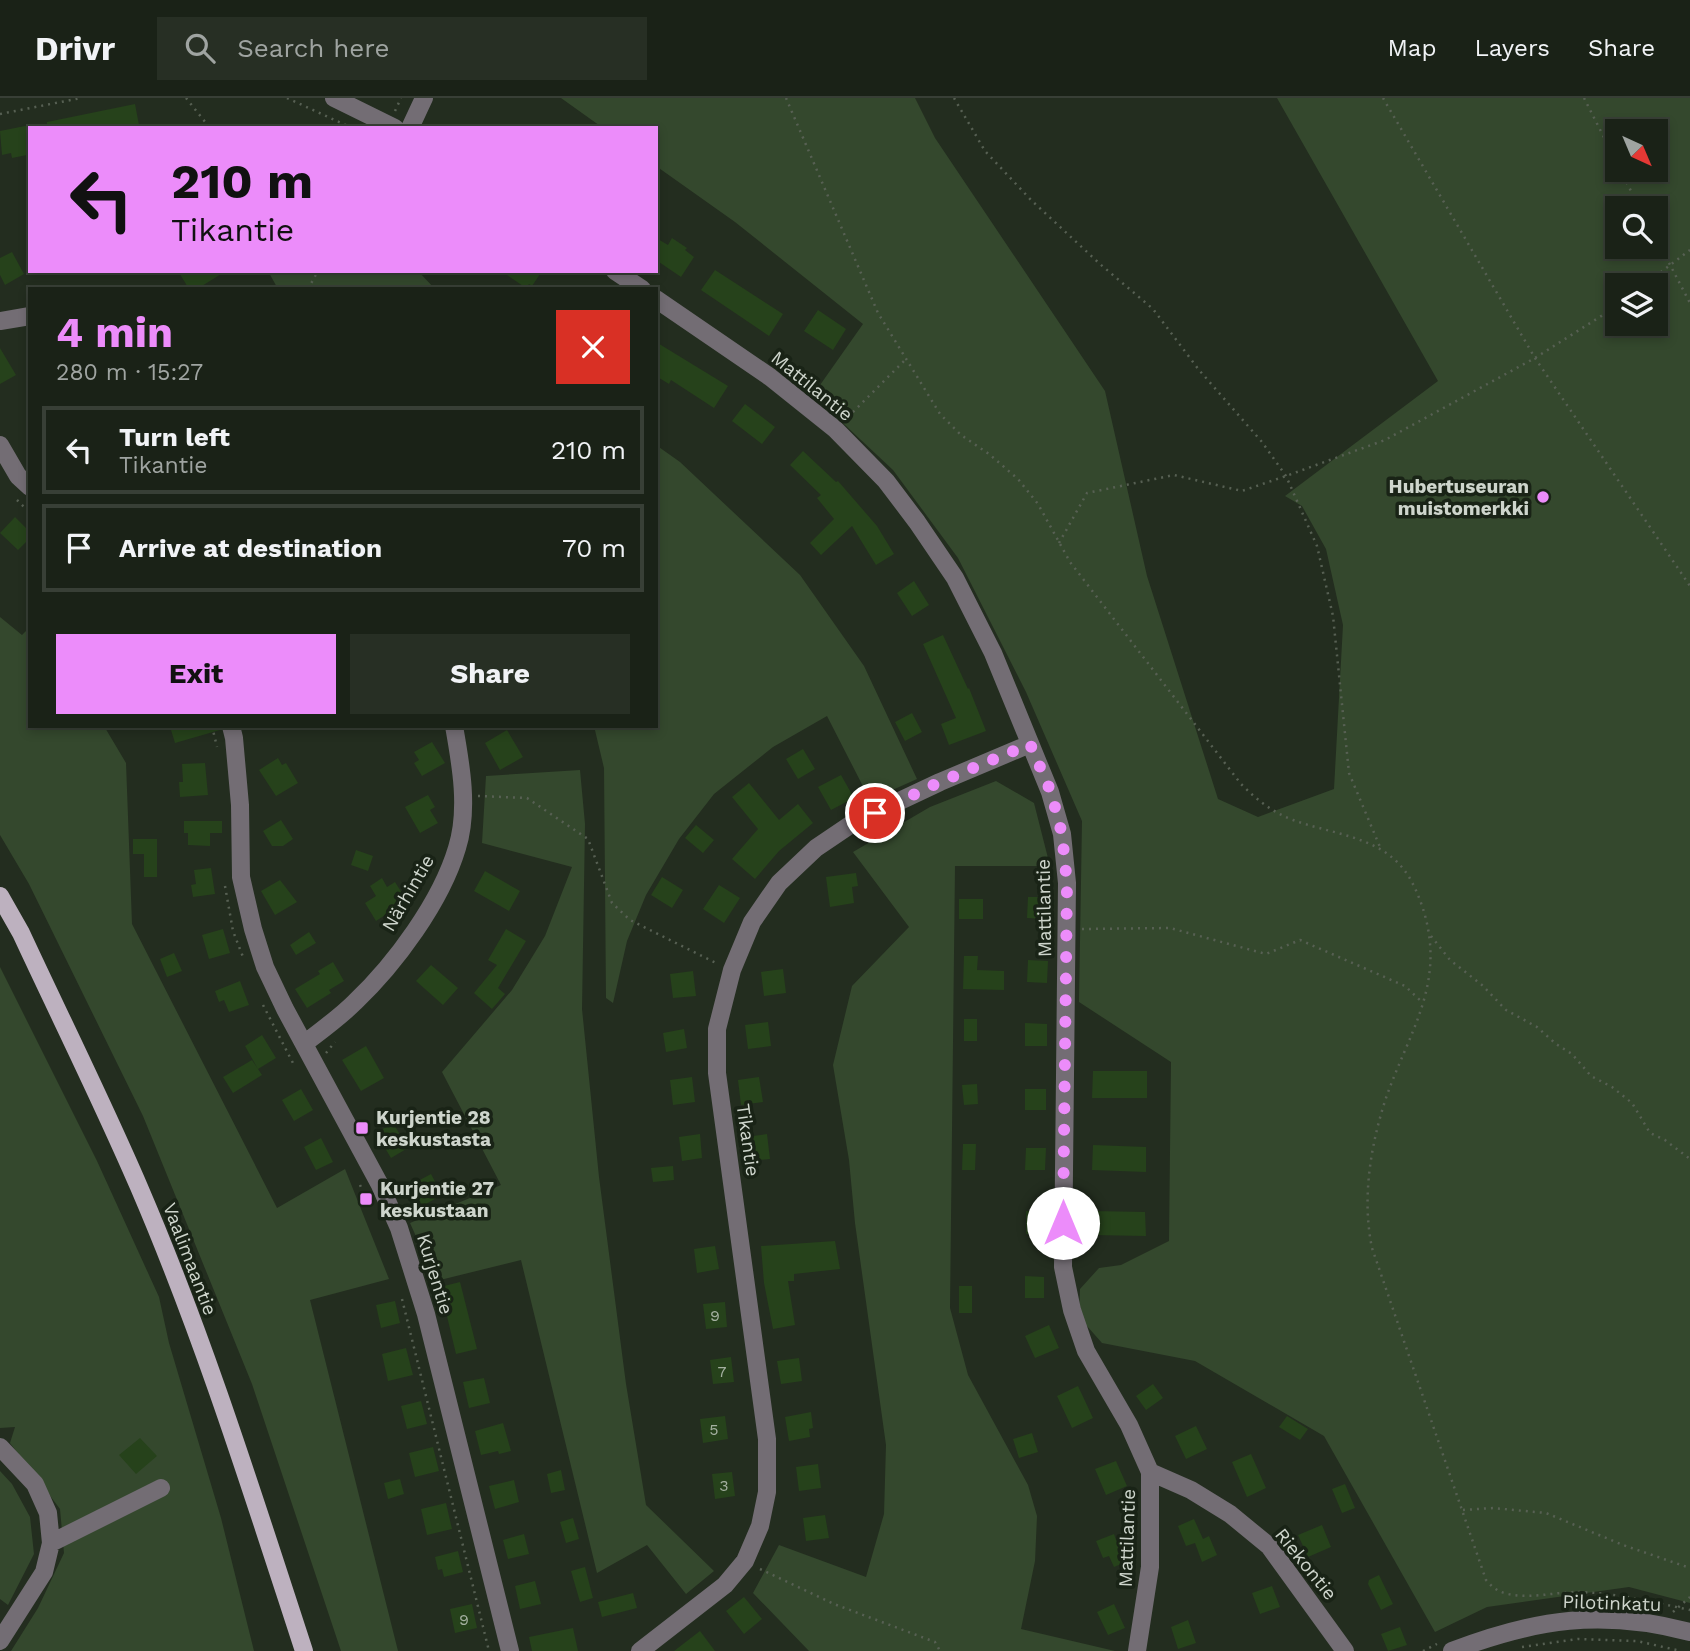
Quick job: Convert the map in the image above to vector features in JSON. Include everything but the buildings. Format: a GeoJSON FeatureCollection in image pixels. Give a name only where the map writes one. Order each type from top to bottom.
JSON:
{"type":"FeatureCollection","features":[{"type":"Feature","properties":{"kind":"main road","name":"Vaalimaantie"},"geometry":{"type":"LineString","coordinates":[[0,896],[21,933],[139,1187],[184,1297],[304,1651]]}},
{"type":"Feature","properties":{"kind":"street"},"geometry":{"type":"LineString","coordinates":[[334,98],[391,126]]}},
{"type":"Feature","properties":{"kind":"street"},"geometry":{"type":"LineString","coordinates":[[411,126],[425,98]]}},
{"type":"Feature","properties":{"kind":"street"},"geometry":{"type":"LineString","coordinates":[[618,273],[639,287]]}},
{"type":"Feature","properties":{"kind":"street","name":"Mattilantie"},"geometry":{"type":"LineString","coordinates":[[658,300],[770,377],[835,429],[886,481],[956,578],[993,653],[1051,792],[1062,834],[1067,883],[1063,1266],[1072,1310],[1086,1351],[1129,1425],[1150,1472],[1150,1567],[1138,1651]]}},
{"type":"Feature","properties":{"kind":"street"},"geometry":{"type":"LineString","coordinates":[[0,321],[28,316]]}},
{"type":"Feature","properties":{"kind":"street"},"geometry":{"type":"LineString","coordinates":[[0,445],[18,475],[28,486]]}},
{"type":"Feature","properties":{"kind":"street","name":"Kurjentie"},"geometry":{"type":"LineString","coordinates":[[232,728],[240,805],[241,877],[253,929],[265,967],[285,1009],[380,1185],[399,1228],[426,1314],[510,1651]]}},
{"type":"Feature","properties":{"kind":"street","name":"Närhintie"},"geometry":{"type":"LineString","coordinates":[[305,1043],[355,1003],[389,965],[426,914],[446,876],[458,847],[462,810],[460,762],[454,728]]}},
{"type":"Feature","properties":{"kind":"street","name":"Tikantie"},"geometry":{"type":"LineString","coordinates":[[640,1651],[725,1585],[745,1561],[760,1526],[767,1492],[767,1439],[718,1073],[717,1029],[732,970],[752,922],[779,883],[816,848],[853,823],[1030,744]]}},
{"type":"Feature","properties":{"kind":"street"},"geometry":{"type":"LineString","coordinates":[[0,1447],[35,1484],[48,1513],[51,1543],[44,1572],[0,1641]]}},
{"type":"Feature","properties":{"kind":"street","name":"Riekontie"},"geometry":{"type":"LineString","coordinates":[[1150,1472],[1191,1490],[1230,1514],[1269,1546],[1345,1651]]}},
{"type":"Feature","properties":{"kind":"street"},"geometry":{"type":"LineString","coordinates":[[51,1543],[161,1488]]}},
{"type":"Feature","properties":{"kind":"street","name":"Pilotinkatu"},"geometry":{"type":"LineString","coordinates":[[1452,1651],[1499,1633],[1572,1619],[1642,1622],[1690,1632]]}},
{"type":"Feature","properties":{"kind":"path"},"geometry":{"type":"LineString","coordinates":[[0,114],[81,98]]}},
{"type":"Feature","properties":{"kind":"path"},"geometry":{"type":"LineString","coordinates":[[186,98],[208,126]]}},
{"type":"Feature","properties":{"kind":"path"},"geometry":{"type":"LineString","coordinates":[[286,98],[348,126]]}},
{"type":"Feature","properties":{"kind":"path"},"geometry":{"type":"LineString","coordinates":[[786,98],[878,313],[940,414],[961,435],[1018,479],[1038,504],[1070,562],[1241,784],[1261,804],[1291,819],[1380,847],[1401,866],[1418,894],[1431,936],[1429,978],[1418,1022],[1385,1101],[1379,1125],[1370,1162],[1367,1227],[1371,1248],[1486,1580],[1493,1588],[1507,1594],[1578,1592],[1636,1597],[1690,1610]]}},
{"type":"Feature","properties":{"kind":"path"},"geometry":{"type":"LineString","coordinates":[[954,98],[985,151],[1031,200],[1153,309],[1199,370],[1262,442],[1286,476],[1317,546],[1333,616],[1349,773],[1380,847]]}},
{"type":"Feature","properties":{"kind":"path"},"geometry":{"type":"LineString","coordinates":[[1383,98],[1535,358],[1690,586]]}},
{"type":"Feature","properties":{"kind":"path"},"geometry":{"type":"LineString","coordinates":[[1584,98],[1605,139]]}},
{"type":"Feature","properties":{"kind":"path"},"geometry":{"type":"LineString","coordinates":[[1660,273],[1690,250]]}},
{"type":"Feature","properties":{"kind":"path"},"geometry":{"type":"LineString","coordinates":[[1666,259],[1690,303]]}},
{"type":"Feature","properties":{"kind":"path"},"geometry":{"type":"LineString","coordinates":[[1059,543],[1087,493],[1174,475],[1242,491],[1286,476],[1385,440],[1535,358],[1605,314]]}},
{"type":"Feature","properties":{"kind":"path"},"geometry":{"type":"LineString","coordinates":[[835,429],[906,358]]}},
{"type":"Feature","properties":{"kind":"path"},"geometry":{"type":"LineString","coordinates":[[462,793],[527,798],[589,839],[612,903],[630,920],[732,970]]}},
{"type":"Feature","properties":{"kind":"path"},"geometry":{"type":"LineString","coordinates":[[1067,929],[1170,928],[1266,954],[1300,940],[1405,986],[1423,1003]]}},
{"type":"Feature","properties":{"kind":"path"},"geometry":{"type":"LineString","coordinates":[[1431,936],[1450,960],[1482,985],[1506,1010],[1537,1027],[1572,1054],[1591,1076],[1612,1087],[1632,1103],[1650,1133],[1665,1140],[1690,1159]]}},
{"type":"Feature","properties":{"kind":"path"},"geometry":{"type":"LineString","coordinates":[[355,1174],[374,1214]]}},
{"type":"Feature","properties":{"kind":"path"},"geometry":{"type":"LineString","coordinates":[[401,1294],[489,1651]]}},
{"type":"Feature","properties":{"kind":"path"},"geometry":{"type":"LineString","coordinates":[[1462,1510],[1493,1508],[1546,1513],[1623,1545],[1690,1568]]}},
{"type":"Feature","properties":{"kind":"path"},"geometry":{"type":"LineString","coordinates":[[745,1561],[834,1604],[934,1642],[940,1651]]}},
{"type":"Feature","properties":{"kind":"path"},"geometry":{"type":"LineString","coordinates":[[1515,1648],[1578,1639],[1637,1641],[1681,1651]]}},
{"type":"Feature","properties":{"kind":"path"},"geometry":{"type":"LineString","coordinates":[[1423,1651],[1436,1643],[1444,1651]]}},
{"type":"Feature","properties":{"kind":"green space"},"geometry":{"type":"Polygon","coordinates":[[[561,98],[915,98],[935,138],[1105,391],[1147,576],[1218,799],[1258,817],[1334,789],[1343,625],[1326,549],[1302,506],[1285,496],[1438,381],[1277,98],[1690,98],[1690,1603],[1629,1587],[1487,1607],[1435,1632],[1324,1436],[1195,1361],[1102,1343],[1079,1317],[1080,1289],[1099,1268],[1121,1265],[1169,1241],[1171,1062],[1079,1002],[1082,821],[1026,692],[958,558],[893,470],[813,395],[863,324],[735,222],[658,167],[658,126],[600,126],[561,98]]]}},
{"type":"Feature","properties":{"kind":"green space"},"geometry":{"type":"Polygon","coordinates":[[[269,273],[420,273],[433,287],[277,287],[269,273]]]}},
{"type":"Feature","properties":{"kind":"green space"},"geometry":{"type":"Polygon","coordinates":[[[658,446],[680,462],[800,575],[864,666],[917,779],[870,800],[827,716],[773,747],[714,794],[679,839],[646,895],[627,941],[613,1003],[606,998],[604,768],[594,728],[658,728],[658,446]]]}},
{"type":"Feature","properties":{"kind":"green space"},"geometry":{"type":"Polygon","coordinates":[[[0,617],[22,635],[28,629],[28,728],[105,728],[126,763],[132,924],[277,1208],[345,1169],[389,1279],[310,1300],[398,1651],[341,1651],[252,1384],[143,1116],[29,884],[0,835],[0,617]]]}},
{"type":"Feature","properties":{"kind":"green space"},"geometry":{"type":"Polygon","coordinates":[[[580,770],[585,824],[582,1009],[599,1177],[626,1384],[646,1505],[714,1571],[686,1594],[647,1545],[597,1573],[521,1260],[436,1281],[410,1223],[501,1185],[442,1072],[512,990],[545,936],[572,867],[482,843],[486,776],[580,770]]]}},
{"type":"Feature","properties":{"kind":"green space"},"geometry":{"type":"Polygon","coordinates":[[[996,781],[1034,803],[1050,866],[955,866],[950,1308],[968,1375],[1028,1485],[1037,1516],[1035,1561],[1021,1629],[1115,1651],[809,1651],[753,1593],[779,1545],[866,1577],[884,1514],[886,1445],[855,1223],[849,1160],[833,1065],[852,986],[909,927],[853,852],[930,807],[996,781]]]}},
{"type":"Feature","properties":{"kind":"green space"},"geometry":{"type":"Polygon","coordinates":[[[0,967],[97,1161],[159,1297],[169,1343],[221,1518],[254,1651],[11,1651],[38,1608],[64,1553],[60,1509],[10,1443],[15,1427],[0,1428],[0,967]]]}},
{"type":"Feature","properties":{"kind":"green space"},"geometry":{"type":"Polygon","coordinates":[[[0,1471],[12,1484],[30,1517],[34,1554],[8,1605],[0,1599],[0,1471]]]}},
{"type":"Feature","properties":{"kind":"place","name":"Hubertuseuran muistomerkki"},"geometry":{"type":"Point","coordinates":[1543,497]}},
{"type":"Feature","properties":{"kind":"place","name":"Kurjentie 28 keskustasta"},"geometry":{"type":"Point","coordinates":[362,1128]}},
{"type":"Feature","properties":{"kind":"place","name":"Kurjentie 27 keskustaan"},"geometry":{"type":"Point","coordinates":[366,1199]}},
{"type":"Feature","properties":{"kind":"route"},"geometry":{"type":"LineString","coordinates":[[875,813],[1030,744],[1051,792],[1062,834],[1067,883],[1063,1223]]}}]}
